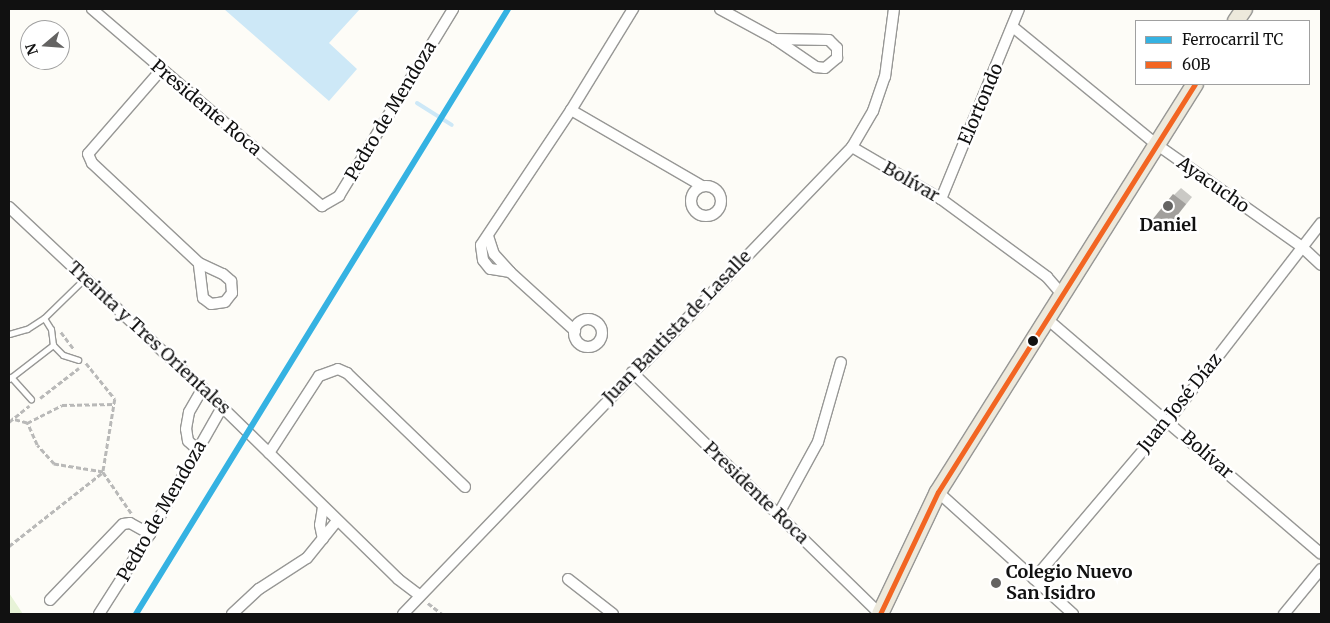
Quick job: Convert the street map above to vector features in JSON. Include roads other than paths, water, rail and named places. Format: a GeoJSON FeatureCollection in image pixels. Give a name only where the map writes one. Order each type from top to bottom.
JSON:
{"type":"FeatureCollection","features":[{"type":"Feature","properties":{"kind":"main road"},"geometry":{"type":"LineString","coordinates":[[1237,20],[1244,9]]}},
{"type":"Feature","properties":{"kind":"main road"},"geometry":{"type":"LineString","coordinates":[[880,614],[938,492],[1061,293],[1194,85]]}},
{"type":"Feature","properties":{"kind":"street","name":"Presidente Roca"},"geometry":{"type":"LineString","coordinates":[[92,9],[322,206]]}},
{"type":"Feature","properties":{"kind":"street","name":"Pedro de Mendoza"},"geometry":{"type":"LineString","coordinates":[[322,206],[339,196],[453,9]]}},
{"type":"Feature","properties":{"kind":"street"},"geometry":{"type":"LineString","coordinates":[[574,331],[510,272],[490,269],[483,260],[480,251],[571,110],[633,9]]}},
{"type":"Feature","properties":{"kind":"street"},"geometry":{"type":"LineString","coordinates":[[720,9],[775,39],[816,67],[825,68],[837,58],[837,48],[829,40],[775,39]]}},
{"type":"Feature","properties":{"kind":"street","name":"Juan Bautista de Lasalle"},"geometry":{"type":"LineString","coordinates":[[402,614],[632,372],[852,147],[873,111],[885,76],[894,9]]}},
{"type":"Feature","properties":{"kind":"street","name":"Elortondo"},"geometry":{"type":"LineString","coordinates":[[941,199],[1013,27],[1018,9]]}},
{"type":"Feature","properties":{"kind":"street","name":"Ayacucho"},"geometry":{"type":"LineString","coordinates":[[1013,27],[1156,144],[1302,248],[1321,265]]}},
{"type":"Feature","properties":{"kind":"street"},"geometry":{"type":"LineString","coordinates":[[161,70],[88,154],[92,163],[199,263]]}},
{"type":"Feature","properties":{"kind":"street"},"geometry":{"type":"LineString","coordinates":[[571,110],[702,186]]}},
{"type":"Feature","properties":{"kind":"street","name":"Bolívar"},"geometry":{"type":"LineString","coordinates":[[852,147],[941,199],[1047,277],[1061,293]]}},
{"type":"Feature","properties":{"kind":"street","name":"Treinta y Tres Orientales"},"geometry":{"type":"LineString","coordinates":[[9,207],[203,388],[338,521],[419,595]]}},
{"type":"Feature","properties":{"kind":"street","name":"Juan José Díaz"},"geometry":{"type":"LineString","coordinates":[[1034,579],[1168,420],[1321,223]]}},
{"type":"Feature","properties":{"kind":"street","name":"Bolívar"},"geometry":{"type":"LineString","coordinates":[[1046,318],[1168,420],[1321,554]]}},
{"type":"Feature","properties":{"kind":"street"},"geometry":{"type":"LineString","coordinates":[[778,515],[818,442],[841,362]]}},
{"type":"Feature","properties":{"kind":"street"},"geometry":{"type":"LineString","coordinates":[[269,454],[319,376],[338,369],[347,373],[465,487]]}},
{"type":"Feature","properties":{"kind":"street","name":"Presidente Roca"},"geometry":{"type":"LineString","coordinates":[[632,372],[880,614]]}},
{"type":"Feature","properties":{"kind":"street"},"geometry":{"type":"LineString","coordinates":[[198,450],[188,441],[186,429],[190,412],[203,388]]}},
{"type":"Feature","properties":{"kind":"street","name":"Pedro de Mendoza"},"geometry":{"type":"LineString","coordinates":[[99,614],[150,534],[222,407]]}},
{"type":"Feature","properties":{"kind":"street"},"geometry":{"type":"LineString","coordinates":[[938,492],[1073,614]]}},
{"type":"Feature","properties":{"kind":"street"},"geometry":{"type":"LineString","coordinates":[[323,506],[320,525],[323,539]]}},
{"type":"Feature","properties":{"kind":"street"},"geometry":{"type":"LineString","coordinates":[[239,612],[260,589],[292,570],[338,521]]}},
{"type":"Feature","properties":{"kind":"street"},"geometry":{"type":"LineString","coordinates":[[50,600],[115,530],[130,523],[150,534]]}},
{"type":"Feature","properties":{"kind":"street"},"geometry":{"type":"LineString","coordinates":[[1284,614],[1321,569]]}},
{"type":"Feature","properties":{"kind":"street"},"geometry":{"type":"LineString","coordinates":[[568,579],[614,614]]}},
{"type":"Feature","properties":{"kind":"lane"},"geometry":{"type":"LineString","coordinates":[[9,334],[27,329],[44,318],[86,278]]}},
{"type":"Feature","properties":{"kind":"lane"},"geometry":{"type":"LineString","coordinates":[[44,318],[51,329],[53,345],[62,355],[78,360]]}},
{"type":"Feature","properties":{"kind":"lane"},"geometry":{"type":"LineString","coordinates":[[31,399],[10,378],[53,345]]}},
{"type":"Feature","properties":{"kind":"water"},"geometry":{"type":"Polygon","coordinates":[[[224,9],[360,9],[329,43],[357,69],[329,101],[224,9]]]}},
{"type":"Feature","properties":{"kind":"waterway"},"geometry":{"type":"LineString","coordinates":[[417,103],[452,125]]}},
{"type":"Feature","properties":{"kind":"rail line","name":"TC"},"geometry":{"type":"LineString","coordinates":[[136,614],[508,9]]}},
{"type":"Feature","properties":{"kind":"place","name":"Daniel"},"geometry":{"type":"Point","coordinates":[1168,206]}},
{"type":"Feature","properties":{"kind":"place","name":"Colegio Nuevo San Isidro"},"geometry":{"type":"Point","coordinates":[996,583]}}]}
